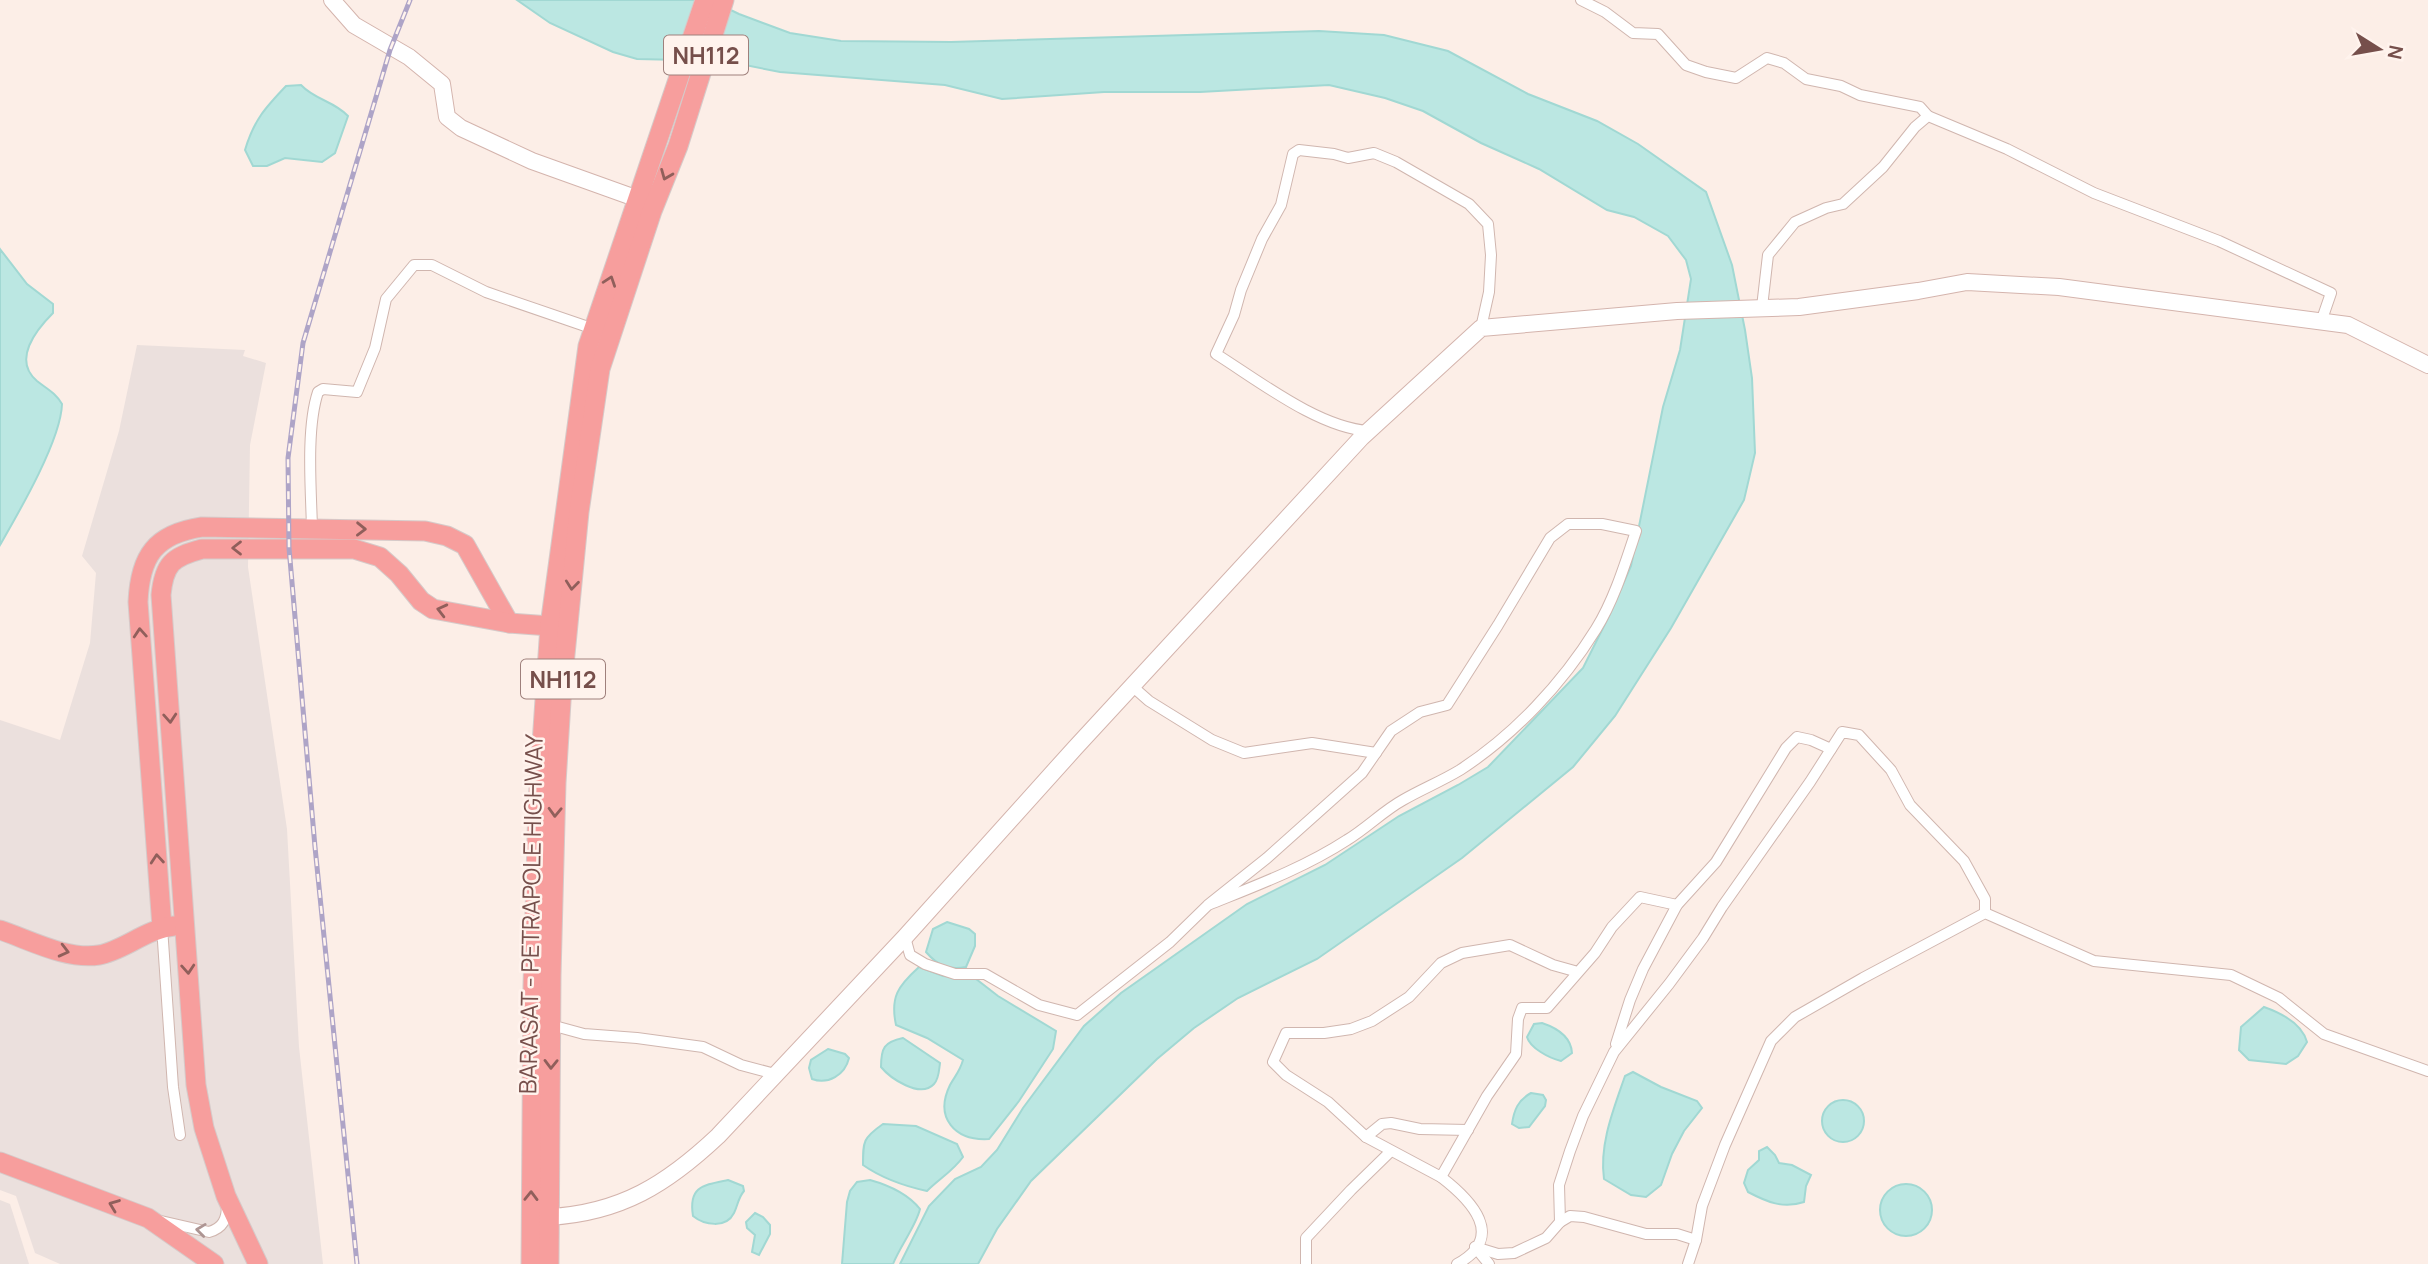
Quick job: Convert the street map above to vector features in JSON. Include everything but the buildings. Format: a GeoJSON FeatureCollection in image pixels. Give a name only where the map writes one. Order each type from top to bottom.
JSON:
{"type":"FeatureCollection","features":[{"type":"Feature","properties":{"kind":"highway","name":"BARASAT - PETRAPOLE HIGHWAY"},"geometry":{"type":"LineString","coordinates":[[531,1264],[533,986],[538,803],[550,626],[588,346],[705,0]]}},
{"type":"Feature","properties":{"kind":"highway","name":"BARASAT - PETRAPOLE HIGHWAY"},"geometry":{"type":"LineString","coordinates":[[549,1264],[555,808],[562,685],[579,512],[600,369],[652,211],[678,146],[723,0]]}},
{"type":"Feature","properties":{"kind":"highway"},"geometry":{"type":"LineString","coordinates":[[162,928],[138,602],[139,581],[145,562],[167,536],[202,527],[425,531],[447,536],[465,545],[509,623]]}},
{"type":"Feature","properties":{"kind":"highway"},"geometry":{"type":"LineString","coordinates":[[258,1264],[226,1196],[204,1128],[196,1085],[161,596],[162,580],[168,565],[181,555],[202,549],[354,549],[380,558],[399,574],[421,601],[433,609],[509,623],[550,626]]}},
{"type":"Feature","properties":{"kind":"highway"},"geometry":{"type":"LineString","coordinates":[[0,930],[68,954],[100,955],[162,928],[185,926]]}},
{"type":"Feature","properties":{"kind":"highway"},"geometry":{"type":"LineString","coordinates":[[0,1162],[148,1218],[214,1264]]}},
{"type":"Feature","properties":{"kind":"street"},"geometry":{"type":"LineString","coordinates":[[332,0],[354,24],[409,57],[442,84],[447,117],[461,128],[532,161],[638,199]]}},
{"type":"Feature","properties":{"kind":"street"},"geometry":{"type":"LineString","coordinates":[[1581,0],[1605,12],[1633,33],[1658,34],[1686,65],[1706,72],[1736,78],[1768,58],[1784,63],[1806,79],[1841,86],[1860,95],[1920,107],[1928,116],[2007,149],[2094,193],[2220,241],[2332,293],[2321,321]]}},
{"type":"Feature","properties":{"kind":"street"},"geometry":{"type":"LineString","coordinates":[[1760,308],[1768,255],[1795,222],[1826,208],[1843,204],[1883,167],[1915,127],[1928,116]]}},
{"type":"Feature","properties":{"kind":"street"},"geometry":{"type":"LineString","coordinates":[[549,1217],[599,1211],[652,1189],[708,1146],[905,937],[1132,686],[1369,431],[1481,328],[1489,292],[1491,255],[1488,224],[1469,204],[1374,153],[1348,158],[1299,150],[1293,154],[1281,205],[1262,239],[1234,315],[1216,354],[1335,425],[1369,431]]}},
{"type":"Feature","properties":{"kind":"street"},"geometry":{"type":"LineString","coordinates":[[312,528],[310,478],[314,404],[318,391],[323,389],[357,392],[375,348],[386,299],[414,265],[432,265],[496,296],[594,329]]}},
{"type":"Feature","properties":{"kind":"street"},"geometry":{"type":"LineString","coordinates":[[1481,328],[1677,311],[1799,307],[1967,282],[2059,287],[2348,325],[2428,365]]}},
{"type":"Feature","properties":{"kind":"street"},"geometry":{"type":"LineString","coordinates":[[905,937],[909,955],[925,964],[955,974],[981,972],[1039,1005],[1077,1015],[1170,942],[1208,905],[1267,858],[1363,773],[1391,732],[1420,712],[1447,705],[1550,538],[1568,524],[1602,524],[1636,531],[1624,568],[1597,628],[1572,663],[1535,706],[1494,746],[1458,771],[1401,801],[1348,840],[1294,870],[1208,905]]}},
{"type":"Feature","properties":{"kind":"street"},"geometry":{"type":"LineString","coordinates":[[1132,686],[1149,701],[1212,740],[1244,753],[1312,743],[1376,753]]}},
{"type":"Feature","properties":{"kind":"street"},"geometry":{"type":"LineString","coordinates":[[1614,1052],[1696,947],[1842,732],[1859,735],[1891,770],[1910,805],[1964,861],[1985,899],[1985,913]]}},
{"type":"Feature","properties":{"kind":"street"},"geometry":{"type":"LineString","coordinates":[[1560,1222],[1559,1185],[1570,1151],[1583,1116],[1614,1052],[1643,969],[1676,905],[1716,862],[1787,748],[1797,737],[1831,749]]}},
{"type":"Feature","properties":{"kind":"street"},"geometry":{"type":"LineString","coordinates":[[1441,1177],[1487,1096],[1516,1054],[1518,1019],[1522,1008],[1547,1008],[1595,953],[1612,927],[1640,897],[1676,905]]}},
{"type":"Feature","properties":{"kind":"street"},"geometry":{"type":"LineString","coordinates":[[1985,913],[2094,961],[2231,975],[2279,998],[2324,1034],[2428,1071]]}},
{"type":"Feature","properties":{"kind":"street"},"geometry":{"type":"LineString","coordinates":[[1688,1264],[1696,1240],[1702,1206],[1725,1145],[1772,1041],[1795,1017],[1985,913]]}},
{"type":"Feature","properties":{"kind":"street"},"geometry":{"type":"LineString","coordinates":[[162,928],[173,1087],[180,1135]]}},
{"type":"Feature","properties":{"kind":"street"},"geometry":{"type":"LineString","coordinates":[[1457,1264],[1464,1260],[1482,1236],[1481,1219],[1469,1201],[1441,1177],[1366,1137],[1328,1102],[1286,1075],[1273,1062],[1286,1033],[1324,1033],[1350,1029],[1372,1021],[1409,997],[1440,963],[1462,953],[1510,945],[1553,965],[1578,972]]}},
{"type":"Feature","properties":{"kind":"street"},"geometry":{"type":"LineString","coordinates":[[551,1025],[584,1034],[703,1047],[741,1065],[775,1074]]}},
{"type":"Feature","properties":{"kind":"street"},"geometry":{"type":"LineString","coordinates":[[173,1087],[196,1085]]}},
{"type":"Feature","properties":{"kind":"street"},"geometry":{"type":"LineString","coordinates":[[1366,1137],[1382,1124],[1391,1123],[1420,1129],[1468,1130]]}},
{"type":"Feature","properties":{"kind":"street"},"geometry":{"type":"LineString","coordinates":[[1307,1264],[1306,1238],[1391,1151]]}},
{"type":"Feature","properties":{"kind":"street"},"geometry":{"type":"LineString","coordinates":[[148,1218],[209,1232],[225,1222],[226,1196]]}},
{"type":"Feature","properties":{"kind":"street"},"geometry":{"type":"LineString","coordinates":[[1475,1247],[1498,1254],[1514,1253],[1546,1238],[1560,1222],[1570,1216],[1584,1217],[1646,1234],[1677,1234],[1696,1240]]}},
{"type":"Feature","properties":{"kind":"street"},"geometry":{"type":"LineString","coordinates":[[1475,1247],[1489,1264]]}},
{"type":"Feature","properties":{"kind":"shaded area"},"geometry":{"type":"Polygon","coordinates":[[[137,345],[245,350],[243,356],[266,363],[250,445],[248,567],[287,829],[299,1047],[323,1264],[60,1264],[35,1253],[16,1196],[0,1190],[0,720],[60,740],[90,643],[96,573],[82,556],[119,431],[137,345]]]}},
{"type":"Feature","properties":{"kind":"shaded area"},"geometry":{"type":"Polygon","coordinates":[[[0,1200],[10,1204],[29,1264],[0,1264],[0,1200]]]}},
{"type":"Feature","properties":{"kind":"water"},"geometry":{"type":"Polygon","coordinates":[[[517,0],[710,0],[790,33],[841,41],[951,42],[1319,31],[1384,35],[1448,51],[1528,94],[1597,121],[1638,144],[1706,192],[1732,265],[1745,330],[1752,378],[1755,453],[1744,500],[1671,628],[1615,716],[1573,767],[1462,858],[1317,959],[1238,998],[1194,1028],[1157,1059],[1031,1181],[997,1229],[978,1264],[900,1264],[929,1206],[955,1179],[981,1167],[997,1150],[1023,1108],[1084,1026],[1121,993],[1247,904],[1325,865],[1399,816],[1488,767],[1583,668],[1631,566],[1663,407],[1680,350],[1691,279],[1686,260],[1668,236],[1634,217],[1607,210],[1539,169],[1481,143],[1423,111],[1385,98],[1329,85],[1200,92],[1104,92],[1002,99],[945,85],[780,72],[725,61],[637,59],[613,52],[550,23],[517,0]]]}},
{"type":"Feature","properties":{"kind":"water"},"geometry":{"type":"Polygon","coordinates":[[[301,85],[348,116],[335,153],[322,162],[285,158],[267,166],[253,166],[245,150],[256,122],[286,86],[301,85]]]}},
{"type":"Feature","properties":{"kind":"water"},"geometry":{"type":"Polygon","coordinates":[[[0,249],[27,284],[53,304],[53,313],[29,346],[27,364],[37,381],[62,404],[55,437],[47,456],[0,545],[0,249]]]}},
{"type":"Feature","properties":{"kind":"water"},"geometry":{"type":"Polygon","coordinates":[[[947,922],[969,929],[975,934],[975,946],[966,967],[944,966],[926,952],[933,929],[947,922]]]}},
{"type":"Feature","properties":{"kind":"water"},"geometry":{"type":"Polygon","coordinates":[[[919,967],[943,976],[976,979],[998,996],[1056,1031],[1053,1049],[1019,1101],[989,1139],[966,1136],[951,1125],[946,1117],[946,1097],[963,1060],[927,1038],[896,1025],[894,1007],[897,993],[919,967]]]}},
{"type":"Feature","properties":{"kind":"water"},"geometry":{"type":"Polygon","coordinates":[[[2264,1007],[2296,1025],[2307,1042],[2298,1056],[2286,1064],[2249,1060],[2239,1050],[2241,1027],[2264,1007]]]}},
{"type":"Feature","properties":{"kind":"water"},"geometry":{"type":"Polygon","coordinates":[[[1542,1023],[1558,1030],[1569,1042],[1572,1053],[1561,1061],[1541,1052],[1527,1037],[1534,1024],[1542,1023]]]}},
{"type":"Feature","properties":{"kind":"water"},"geometry":{"type":"Polygon","coordinates":[[[903,1038],[940,1063],[937,1080],[928,1088],[906,1085],[881,1067],[885,1047],[903,1038]]]}},
{"type":"Feature","properties":{"kind":"water"},"geometry":{"type":"Polygon","coordinates":[[[828,1049],[845,1054],[849,1058],[847,1064],[835,1077],[824,1081],[812,1079],[809,1068],[811,1060],[828,1049]]]}},
{"type":"Feature","properties":{"kind":"water"},"geometry":{"type":"Polygon","coordinates":[[[1633,1072],[1661,1087],[1697,1101],[1702,1108],[1684,1131],[1661,1185],[1646,1197],[1631,1195],[1604,1179],[1608,1126],[1625,1076],[1633,1072]]]}},
{"type":"Feature","properties":{"kind":"water"},"geometry":{"type":"Polygon","coordinates":[[[1531,1093],[1543,1095],[1545,1106],[1529,1127],[1519,1128],[1512,1124],[1515,1110],[1531,1093]]]}},
{"type":"Feature","properties":{"kind":"water"},"geometry":{"type":"Polygon","coordinates":[[[1843,1100],[1858,1106],[1864,1121],[1858,1136],[1843,1142],[1828,1136],[1822,1121],[1828,1106],[1843,1100]]]}},
{"type":"Feature","properties":{"kind":"water"},"geometry":{"type":"Polygon","coordinates":[[[883,1124],[916,1126],[957,1144],[963,1157],[927,1191],[894,1181],[863,1165],[866,1141],[871,1133],[883,1124]]]}},
{"type":"Feature","properties":{"kind":"water"},"geometry":{"type":"Polygon","coordinates":[[[1767,1147],[1779,1163],[1792,1165],[1811,1175],[1804,1202],[1789,1205],[1775,1203],[1748,1192],[1744,1183],[1748,1170],[1759,1160],[1759,1151],[1767,1147]]]}},
{"type":"Feature","properties":{"kind":"water"},"geometry":{"type":"Polygon","coordinates":[[[728,1180],[743,1186],[744,1191],[730,1218],[715,1224],[703,1222],[693,1216],[693,1198],[696,1193],[705,1186],[728,1180]]]}},
{"type":"Feature","properties":{"kind":"water"},"geometry":{"type":"Polygon","coordinates":[[[870,1180],[891,1187],[910,1199],[920,1209],[918,1216],[893,1264],[842,1264],[850,1191],[857,1182],[870,1180]]]}},
{"type":"Feature","properties":{"kind":"water"},"geometry":{"type":"Polygon","coordinates":[[[1906,1184],[1916,1186],[1924,1192],[1930,1200],[1930,1220],[1924,1228],[1916,1234],[1906,1236],[1896,1234],[1888,1228],[1882,1220],[1880,1210],[1882,1200],[1888,1192],[1896,1186],[1906,1184]]]}},
{"type":"Feature","properties":{"kind":"water"},"geometry":{"type":"Polygon","coordinates":[[[755,1213],[770,1225],[770,1234],[759,1255],[752,1252],[755,1235],[747,1228],[746,1222],[755,1213]]]}},
{"type":"Feature","properties":{"kind":"railway"},"geometry":{"type":"LineString","coordinates":[[357,1264],[315,847],[289,548],[288,458],[303,343],[390,50],[410,0]]}}]}
